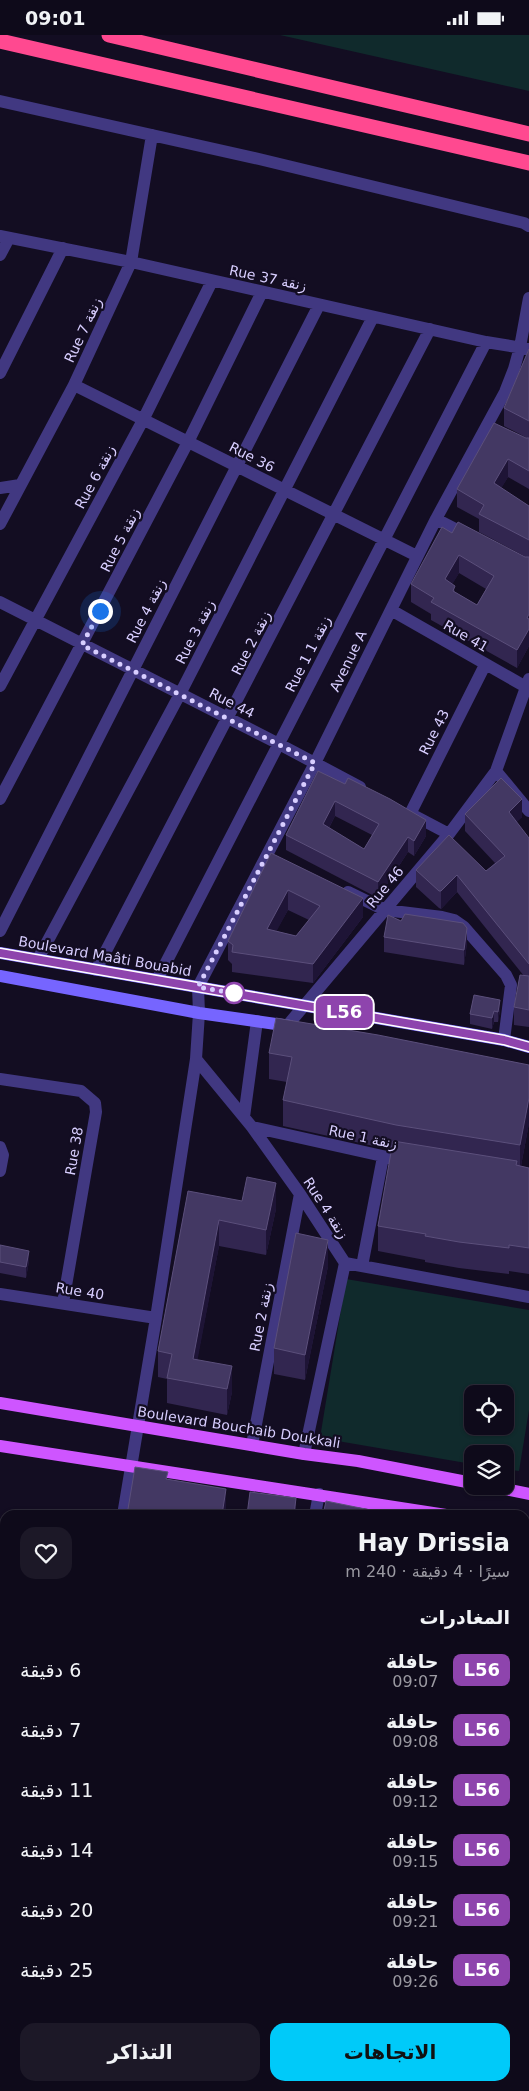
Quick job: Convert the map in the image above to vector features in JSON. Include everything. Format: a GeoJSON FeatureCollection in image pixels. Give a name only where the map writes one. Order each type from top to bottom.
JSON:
{"type":"FeatureCollection","features":[{"type":"Feature","properties":{"kind":"highway"},"geometry":{"type":"LineString","coordinates":[[109,35],[529,134]]}},
{"type":"Feature","properties":{"kind":"highway"},"geometry":{"type":"LineString","coordinates":[[0,41],[529,163]]}},
{"type":"Feature","properties":{"kind":"main road","name":"Boulevard Bouchaib Doukkali"},"geometry":{"type":"LineString","coordinates":[[0,1403],[304,1454],[358,1461],[464,1481]]}},
{"type":"Feature","properties":{"kind":"main road"},"geometry":{"type":"LineString","coordinates":[[0,1446],[319,1494],[404,1510]]}},
{"type":"Feature","properties":{"kind":"main road"},"geometry":{"type":"LineString","coordinates":[[514,1491],[529,1494]]}},
{"type":"Feature","properties":{"kind":"street"},"geometry":{"type":"LineString","coordinates":[[0,101],[268,161],[524,223],[529,226]]}},
{"type":"Feature","properties":{"kind":"street","name":"Rue 7 زنقة"},"geometry":{"type":"LineString","coordinates":[[0,524],[74,385],[131,262],[152,135]]}},
{"type":"Feature","properties":{"kind":"street"},"geometry":{"type":"LineString","coordinates":[[0,255],[4,237]]}},
{"type":"Feature","properties":{"kind":"street","name":"Rue 37 زنقة"},"geometry":{"type":"LineString","coordinates":[[4,237],[131,262],[486,342],[524,348]]}},
{"type":"Feature","properties":{"kind":"street"},"geometry":{"type":"LineString","coordinates":[[0,373],[63,248]]}},
{"type":"Feature","properties":{"kind":"street","name":"Rue 6 زنقة"},"geometry":{"type":"LineString","coordinates":[[0,686],[142,420],[212,281]]}},
{"type":"Feature","properties":{"kind":"street","name":"Rue 5 زنقة"},"geometry":{"type":"LineString","coordinates":[[0,799],[188,441],[262,292]]}},
{"type":"Feature","properties":{"kind":"street","name":"Avenue A"},"geometry":{"type":"LineString","coordinates":[[198,987],[271,856],[436,519],[491,428],[524,348],[529,298]]}},
{"type":"Feature","properties":{"kind":"street","name":"Rue 4 زنقة"},"geometry":{"type":"LineString","coordinates":[[0,931],[319,305]]}},
{"type":"Feature","properties":{"kind":"street","name":"Rue 3 زنقة"},"geometry":{"type":"LineString","coordinates":[[38,959],[180,693],[373,317]]}},
{"type":"Feature","properties":{"kind":"street","name":"Rue 2 زنقة"},"geometry":{"type":"LineString","coordinates":[[96,970],[430,329]]}},
{"type":"Feature","properties":{"kind":"street","name":"Rue 1 زنقة 1"},"geometry":{"type":"LineString","coordinates":[[157,980],[486,342]]}},
{"type":"Feature","properties":{"kind":"street","name":"Rue 36"},"geometry":{"type":"LineString","coordinates":[[74,385],[417,556]]}},
{"type":"Feature","properties":{"kind":"street"},"geometry":{"type":"LineString","coordinates":[[0,488],[20,485]]}},
{"type":"Feature","properties":{"kind":"street"},"geometry":{"type":"LineString","coordinates":[[436,519],[478,541]]}},
{"type":"Feature","properties":{"kind":"street","name":"Rue 44"},"geometry":{"type":"LineString","coordinates":[[0,602],[279,743],[375,795]]}},
{"type":"Feature","properties":{"kind":"street","name":"Rue 41"},"geometry":{"type":"LineString","coordinates":[[391,610],[485,665],[528,683]]}},
{"type":"Feature","properties":{"kind":"street","name":"Rue 43"},"geometry":{"type":"LineString","coordinates":[[449,834],[406,811],[485,665]]}},
{"type":"Feature","properties":{"kind":"street","name":"Rue 46"},"geometry":{"type":"LineString","coordinates":[[287,1025],[449,834],[496,771],[528,683]]}},
{"type":"Feature","properties":{"kind":"street"},"geometry":{"type":"LineString","coordinates":[[496,771],[529,811]]}},
{"type":"Feature","properties":{"kind":"street"},"geometry":{"type":"LineString","coordinates":[[334,886],[385,910],[442,917],[454,920],[464,927],[506,975],[511,985],[504,1040]]}},
{"type":"Feature","properties":{"kind":"street","name":"Boulevard Maâti Bouabid"},"geometry":{"type":"LineString","coordinates":[[0,953],[504,1040],[529,1047]]}},
{"type":"Feature","properties":{"kind":"street"},"geometry":{"type":"LineString","coordinates":[[0,976],[199,1013],[306,1029]]}},
{"type":"Feature","properties":{"kind":"street"},"geometry":{"type":"LineString","coordinates":[[124,1510],[196,1059],[199,1013],[198,987]]}},
{"type":"Feature","properties":{"kind":"street"},"geometry":{"type":"LineString","coordinates":[[248,1122],[257,1021]]}},
{"type":"Feature","properties":{"kind":"street","name":"Rue 4 زنقة"},"geometry":{"type":"LineString","coordinates":[[196,1059],[248,1122],[300,1193],[345,1263]]}},
{"type":"Feature","properties":{"kind":"street","name":"Rue 38"},"geometry":{"type":"LineString","coordinates":[[0,1079],[81,1091],[95,1103],[96,1112],[62,1303]]}},
{"type":"Feature","properties":{"kind":"street","name":"Rue 1 زنقة"},"geometry":{"type":"LineString","coordinates":[[248,1122],[383,1157],[422,1163]]}},
{"type":"Feature","properties":{"kind":"street"},"geometry":{"type":"LineString","coordinates":[[0,1147],[3,1155],[0,1171]]}},
{"type":"Feature","properties":{"kind":"street"},"geometry":{"type":"LineString","coordinates":[[362,1266],[383,1157]]}},
{"type":"Feature","properties":{"kind":"street","name":"Rue 2 زنقة"},"geometry":{"type":"LineString","coordinates":[[252,1445],[300,1193]]}},
{"type":"Feature","properties":{"kind":"street"},"geometry":{"type":"LineString","coordinates":[[304,1454],[345,1263],[529,1297]]}},
{"type":"Feature","properties":{"kind":"street","name":"Rue 40"},"geometry":{"type":"LineString","coordinates":[[0,1294],[156,1318]]}},
{"type":"Feature","properties":{"kind":"street"},"geometry":{"type":"LineString","coordinates":[[316,1510],[319,1494]]}},
{"type":"Feature","properties":{"kind":"green space"},"geometry":{"type":"Polygon","coordinates":[[[280,35],[529,35],[529,91],[280,35]]]}},
{"type":"Feature","properties":{"kind":"green space"},"geometry":{"type":"Polygon","coordinates":[[[346,1279],[529,1310],[529,1410],[519,1471],[514,1470],[514,1445],[464,1445],[464,1463],[320,1438],[346,1279]]]}},
{"type":"Feature","properties":{"kind":"building"},"geometry":{"type":"Polygon","coordinates":[[[529,349],[529,421],[504,408],[529,349]]]}},
{"type":"Feature","properties":{"kind":"building"},"geometry":{"type":"Polygon","coordinates":[[[494,423],[529,438],[529,471],[508,459],[494,483],[529,506],[529,540],[479,514],[484,505],[457,489],[494,423]]]}},
{"type":"Feature","properties":{"kind":"building"},"geometry":{"type":"Polygon","coordinates":[[[458,522],[525,557],[529,557],[529,614],[527,618],[529,619],[529,629],[517,650],[431,602],[434,598],[411,584],[442,527],[452,533],[458,522]],[[459,555],[445,579],[455,586],[453,591],[477,605],[494,576],[459,555]]]}},
{"type":"Feature","properties":{"kind":"building"},"geometry":{"type":"Polygon","coordinates":[[[318,771],[345,784],[348,778],[426,820],[414,841],[408,837],[378,882],[286,835],[318,771]],[[335,801],[323,824],[364,849],[379,824],[335,801]]]}},
{"type":"Feature","properties":{"kind":"building"},"geometry":{"type":"Polygon","coordinates":[[[501,778],[522,799],[509,812],[529,838],[529,964],[457,875],[439,891],[416,870],[449,835],[486,871],[505,856],[465,814],[501,778]]]}},
{"type":"Feature","properties":{"kind":"building"},"geometry":{"type":"Polygon","coordinates":[[[271,853],[363,898],[313,964],[232,952],[233,945],[228,941],[271,853]],[[288,890],[267,929],[296,936],[320,906],[288,890]]]}},
{"type":"Feature","properties":{"kind":"building"},"geometry":{"type":"Polygon","coordinates":[[[405,914],[463,923],[467,928],[464,950],[384,937],[388,915],[401,921],[405,914]]]}},
{"type":"Feature","properties":{"kind":"building"},"geometry":{"type":"Polygon","coordinates":[[[520,975],[529,976],[529,1010],[514,1007],[520,975]]]}},
{"type":"Feature","properties":{"kind":"building"},"geometry":{"type":"Polygon","coordinates":[[[474,995],[500,1000],[498,1012],[494,1011],[492,1018],[470,1014],[474,995]]]}},
{"type":"Feature","properties":{"kind":"building"},"geometry":{"type":"Polygon","coordinates":[[[276,1018],[378,1035],[529,1065],[529,1098],[520,1145],[396,1125],[283,1100],[292,1057],[269,1053],[276,1018]]]}},
{"type":"Feature","properties":{"kind":"building"},"geometry":{"type":"Polygon","coordinates":[[[393,1141],[517,1161],[516,1165],[529,1168],[529,1248],[509,1245],[509,1248],[459,1242],[378,1226],[393,1141]]]}},
{"type":"Feature","properties":{"kind":"building"},"geometry":{"type":"Polygon","coordinates":[[[247,1177],[276,1183],[266,1230],[219,1220],[193,1359],[232,1366],[227,1389],[167,1378],[172,1354],[158,1351],[188,1191],[242,1201],[247,1177]]]}},
{"type":"Feature","properties":{"kind":"building"},"geometry":{"type":"Polygon","coordinates":[[[296,1233],[328,1240],[305,1355],[274,1348],[296,1233]]]}},
{"type":"Feature","properties":{"kind":"building"},"geometry":{"type":"Polygon","coordinates":[[[0,1245],[29,1251],[26,1267],[0,1262],[0,1245]]]}},
{"type":"Feature","properties":{"kind":"building"},"geometry":{"type":"Polygon","coordinates":[[[135,1467],[168,1472],[166,1479],[226,1489],[223,1510],[128,1510],[135,1467]]]}},
{"type":"Feature","properties":{"kind":"building"},"geometry":{"type":"Polygon","coordinates":[[[250,1492],[296,1498],[295,1510],[248,1510],[250,1492]]]}},
{"type":"Feature","properties":{"kind":"building"},"geometry":{"type":"Polygon","coordinates":[[[326,1501],[370,1510],[324,1510],[326,1501]]]}},
{"type":"Feature","properties":{"kind":"bus line","name":"L56"},"geometry":{"type":"LineString","coordinates":[[0,953],[504,1040],[529,1047]]}},
{"type":"Feature","properties":{"kind":"route"},"geometry":{"type":"LineString","coordinates":[[100,611],[82,645],[279,743],[315,763],[198,987],[234,993]]}}]}
